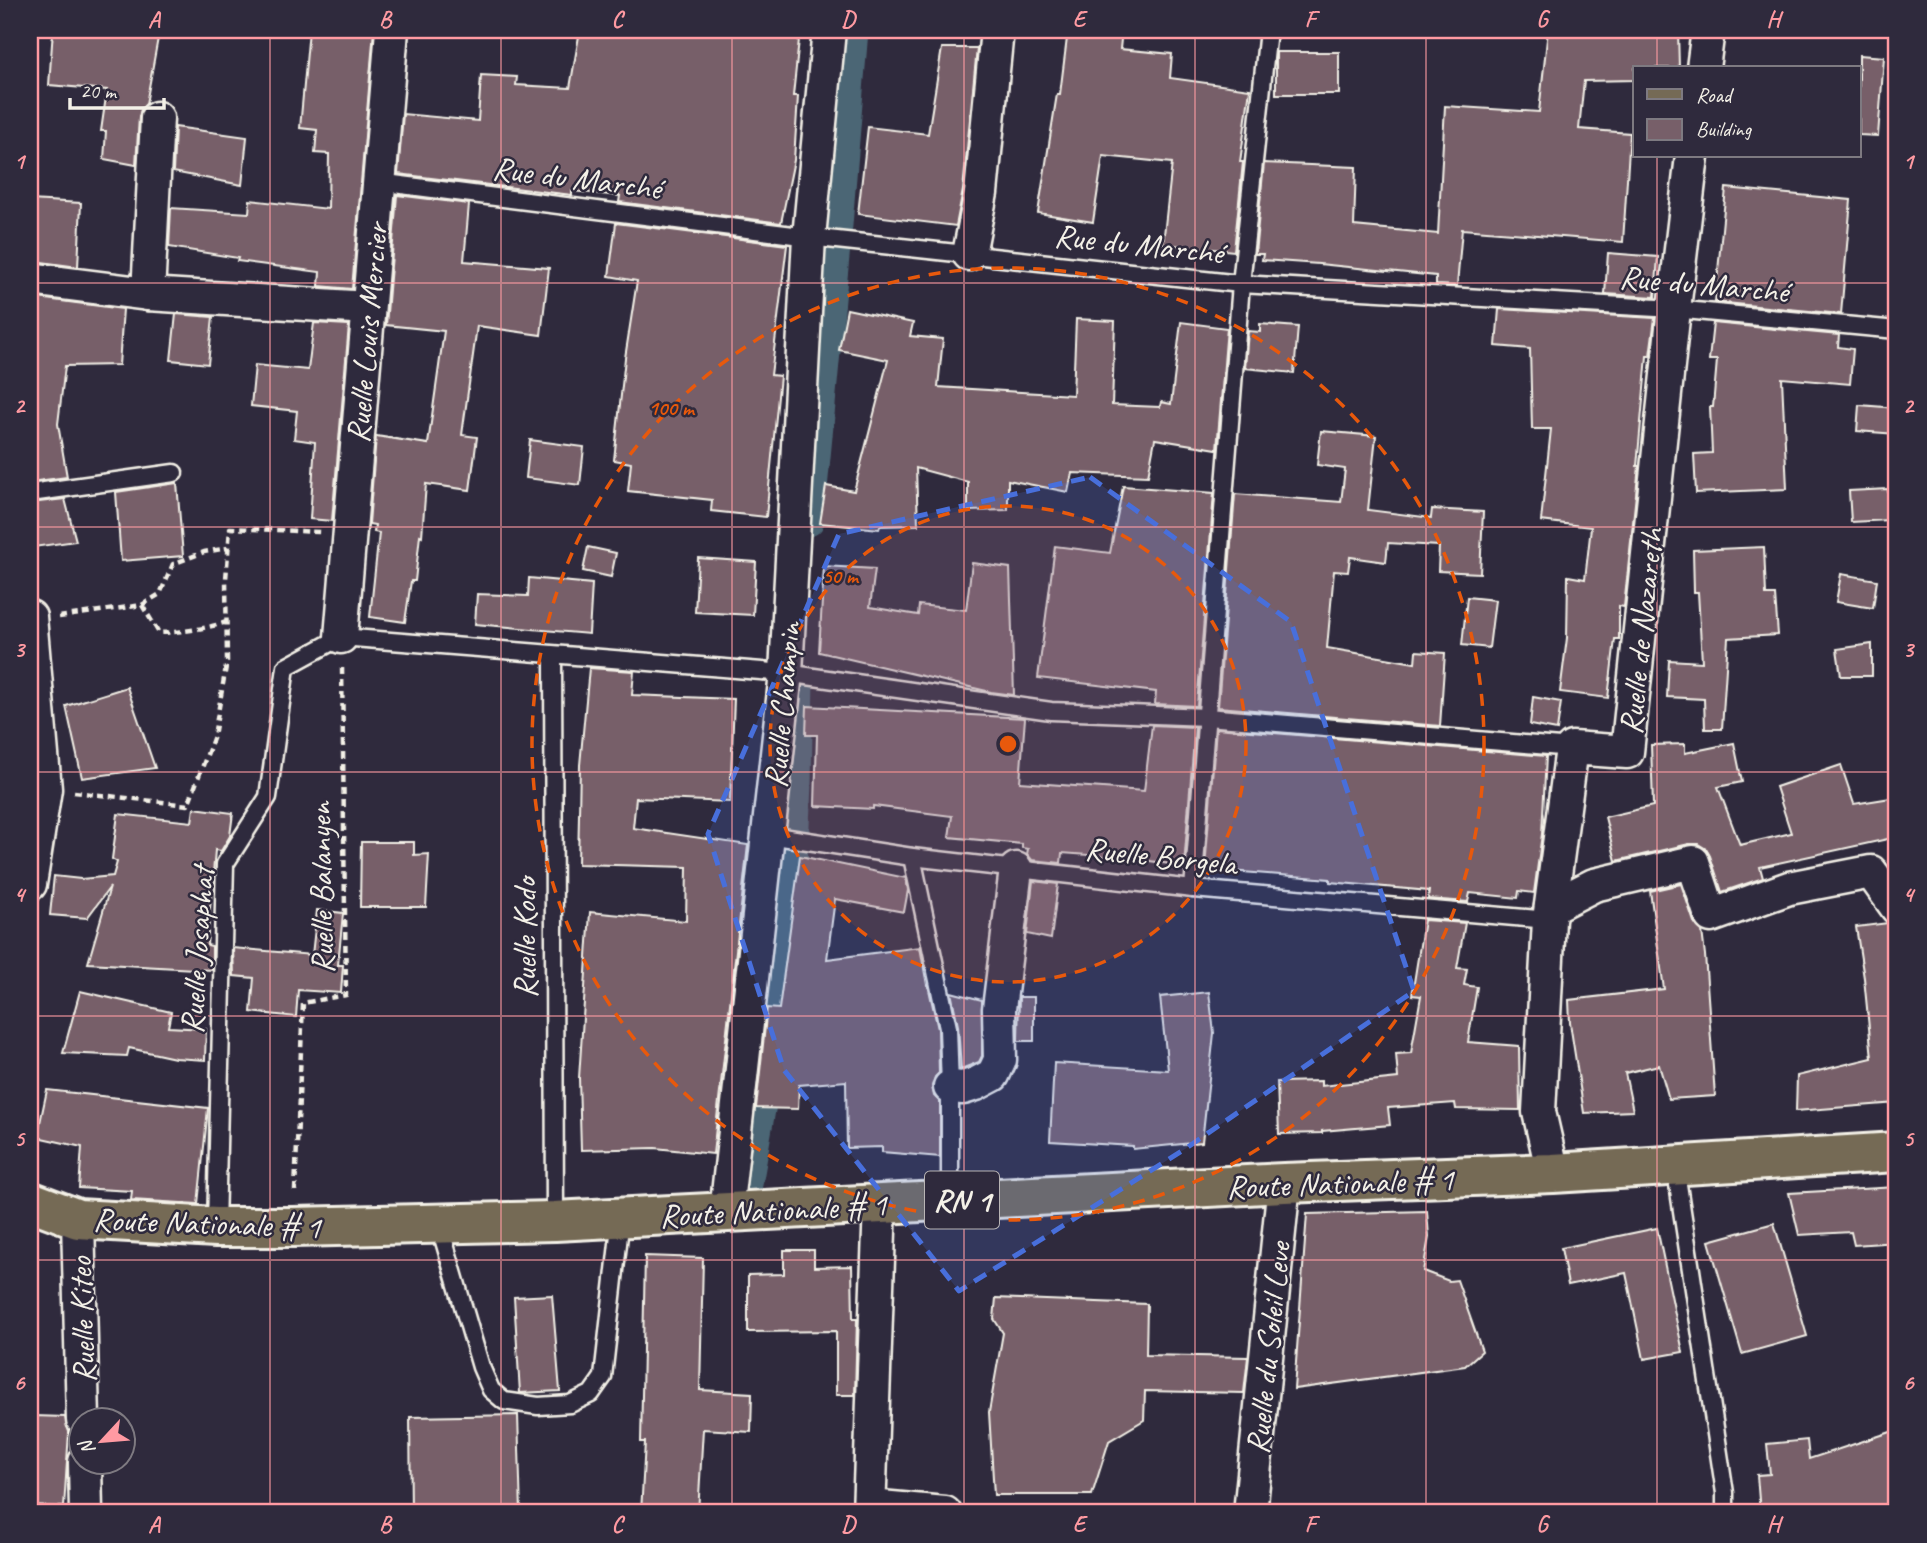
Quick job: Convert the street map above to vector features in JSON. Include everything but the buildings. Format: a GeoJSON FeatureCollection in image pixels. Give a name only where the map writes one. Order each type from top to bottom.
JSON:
{"type":"FeatureCollection","features":[{"type":"Feature","properties":{"kind":"main road","name":"Route Nationale # 1"},"geometry":{"type":"LineString","coordinates":[[30,1201],[78,1219],[216,1227],[555,1221],[880,1203],[1553,1173],[1897,1152]]}},
{"type":"Feature","properties":{"kind":"street","name":"Ruelle Louis Mercier"},"geometry":{"type":"LineString","coordinates":[[341,637],[392,30]]}},
{"type":"Feature","properties":{"kind":"street","name":"Ruelle Champin"},"geometry":{"type":"LineString","coordinates":[[726,1212],[786,673],[809,237],[829,30]]}},
{"type":"Feature","properties":{"kind":"street"},"geometry":{"type":"LineString","coordinates":[[969,254],[981,193],[997,30]]}},
{"type":"Feature","properties":{"kind":"street"},"geometry":{"type":"LineString","coordinates":[[1703,66],[1708,30]]}},
{"type":"Feature","properties":{"kind":"street"},"geometry":{"type":"LineString","coordinates":[[148,294],[157,118]]}},
{"type":"Feature","properties":{"kind":"street","name":"Ruelle de Nazareth"},"geometry":{"type":"LineString","coordinates":[[1553,1173],[1539,1112],[1550,914],[1572,748],[1627,752],[1692,158]]}},
{"type":"Feature","properties":{"kind":"street"},"geometry":{"type":"LineString","coordinates":[[30,279],[148,294],[368,308]]}},
{"type":"Feature","properties":{"kind":"street"},"geometry":{"type":"LineString","coordinates":[[30,619],[45,789],[30,884]]}},
{"type":"Feature","properties":{"kind":"street"},"geometry":{"type":"LineString","coordinates":[[1550,914],[1594,885],[1693,862],[1712,916],[1790,888],[1871,872],[1897,908]]}},
{"type":"Feature","properties":{"kind":"street"},"geometry":{"type":"LineString","coordinates":[[950,1087],[963,1088],[993,1075],[1000,1060],[999,1009],[1016,869]]}},
{"type":"Feature","properties":{"kind":"street","name":"Ruelle du Soleil Leve"},"geometry":{"type":"LineString","coordinates":[[1250,1513],[1284,1184]]}},
{"type":"Feature","properties":{"kind":"street"},"geometry":{"type":"LineString","coordinates":[[880,1203],[869,1510],[945,1513]]}},
{"type":"Feature","properties":{"kind":"street","name":"Ruelle Kiteo"},"geometry":{"type":"LineString","coordinates":[[78,1219],[83,1406]]}},
{"type":"Feature","properties":{"kind":"street"},"geometry":{"type":"LineString","coordinates":[[85,1476],[86,1513]]}},
{"type":"Feature","properties":{"kind":"lane"},"geometry":{"type":"LineString","coordinates":[[1193,890],[1241,284],[1268,30]]}},
{"type":"Feature","properties":{"kind":"lane","name":"Rue du Marché"},"geometry":{"type":"LineString","coordinates":[[378,182],[809,237],[1241,284],[1674,309],[1897,330]]}},
{"type":"Feature","properties":{"kind":"lane"},"geometry":{"type":"LineString","coordinates":[[30,493],[173,473]]}},
{"type":"Feature","properties":{"kind":"lane"},"geometry":{"type":"LineString","coordinates":[[341,637],[786,673],[1051,711],[1207,717],[1572,748]]}},
{"type":"Feature","properties":{"kind":"lane","name":"Ruelle Josaphat"},"geometry":{"type":"LineString","coordinates":[[216,1227],[225,864],[268,796],[286,667],[341,637]]}},
{"type":"Feature","properties":{"kind":"lane","name":"Ruelle Kodo"},"geometry":{"type":"LineString","coordinates":[[553,655],[555,1221]]}},
{"type":"Feature","properties":{"kind":"lane","name":"Ruelle Borgela"},"geometry":{"type":"LineString","coordinates":[[769,835],[912,857],[1193,890],[1550,914]]}},
{"type":"Feature","properties":{"kind":"lane"},"geometry":{"type":"LineString","coordinates":[[912,857],[948,1028],[950,1201]]}},
{"type":"Feature","properties":{"kind":"lane"},"geometry":{"type":"LineString","coordinates":[[1675,1165],[1725,1493],[1725,1513]]}},
{"type":"Feature","properties":{"kind":"lane"},"geometry":{"type":"LineString","coordinates":[[439,1224],[481,1367],[491,1390],[505,1401],[538,1406],[570,1404],[591,1394],[603,1377],[621,1217]]}},
{"type":"Feature","properties":{"kind":"path"},"geometry":{"type":"LineString","coordinates":[[45,789],[188,805],[215,736],[227,661],[226,579],[230,528],[349,533]]}},
{"type":"Feature","properties":{"kind":"path"},"geometry":{"type":"LineString","coordinates":[[30,619],[142,605],[160,594],[173,564],[204,552],[228,548]]}},
{"type":"Feature","properties":{"kind":"path"},"geometry":{"type":"LineString","coordinates":[[142,605],[159,633],[202,629],[227,622]]}},
{"type":"Feature","properties":{"kind":"path","name":"Ruelle Balanyen"},"geometry":{"type":"LineString","coordinates":[[293,1227],[303,1003],[346,995],[341,637]]}},
{"type":"Feature","properties":{"kind":"highlighted area"},"geometry":{"type":"Polygon","coordinates":[[[1090,477],[1291,622],[1414,991],[1185,1149],[959,1291],[784,1070],[708,834],[839,534],[1090,477]]]}},
{"type":"Feature","properties":{"kind":"waterway"},"geometry":{"type":"LineString","coordinates":[[808,520],[852,30]]}},
{"type":"Feature","properties":{"kind":"waterway"},"geometry":{"type":"LineString","coordinates":[[746,1184],[789,908],[797,679]]}}]}
